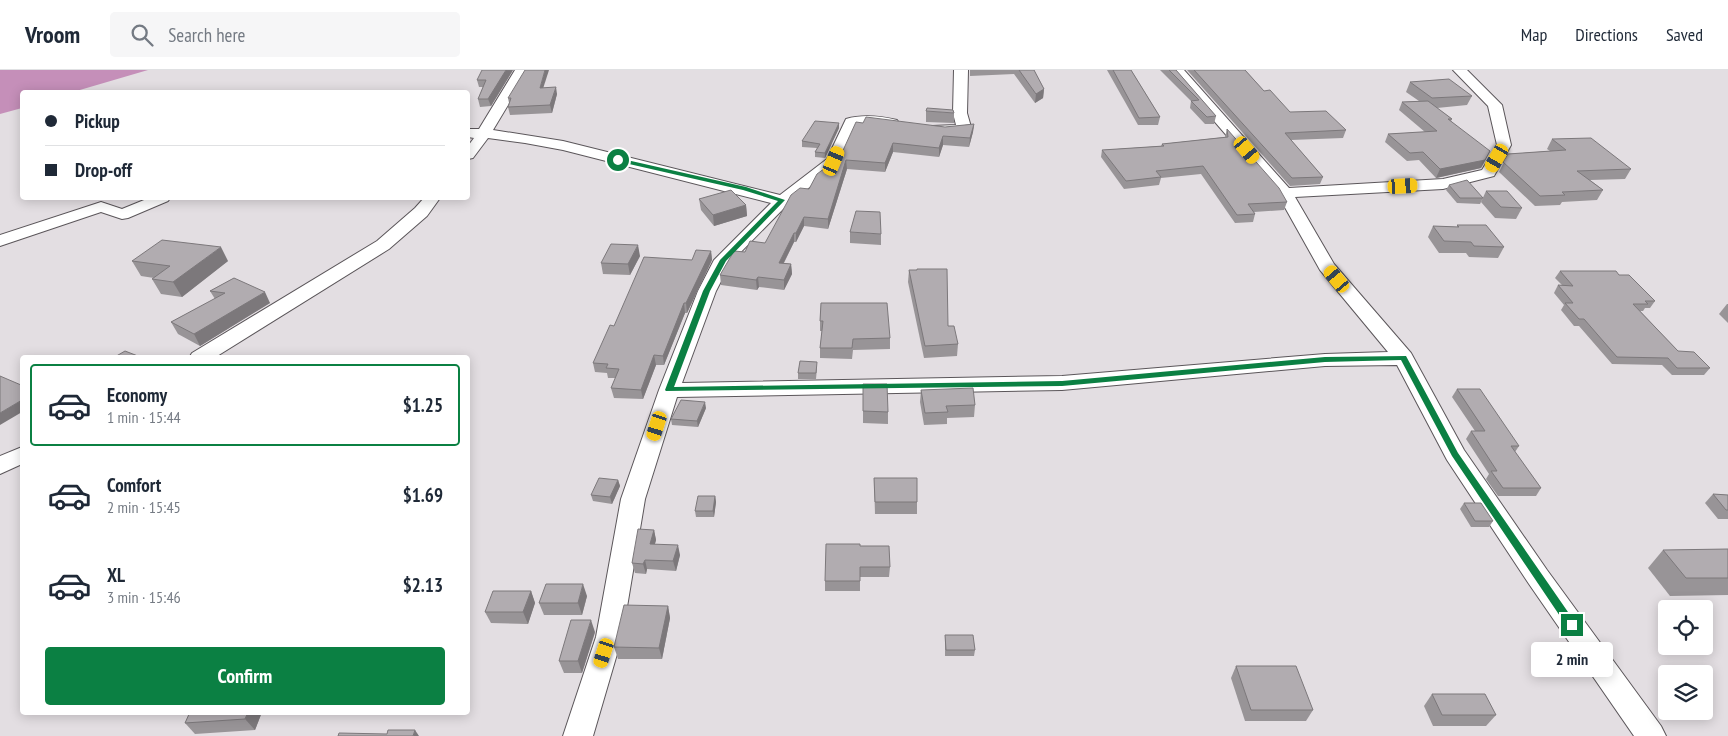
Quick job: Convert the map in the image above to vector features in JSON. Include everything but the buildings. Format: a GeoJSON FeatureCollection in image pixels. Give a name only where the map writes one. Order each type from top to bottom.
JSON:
{"type":"FeatureCollection","features":[{"type":"Feature","properties":{"kind":"street"},"geometry":{"type":"LineString","coordinates":[[470,153],[522,70]]}},
{"type":"Feature","properties":{"kind":"street"},"geometry":{"type":"LineString","coordinates":[[578,736],[609,637],[633,498],[669,390],[707,291],[723,260],[782,200],[834,161],[851,122],[862,119],[945,130],[956,130],[964,127],[960,113],[961,70]]}},
{"type":"Feature","properties":{"kind":"street"},"geometry":{"type":"LineString","coordinates":[[1178,70],[1284,193],[1326,266],[1404,358],[1455,454],[1538,577],[1651,736]]}},
{"type":"Feature","properties":{"kind":"street"},"geometry":{"type":"LineString","coordinates":[[1284,193],[1443,184],[1488,173],[1504,145],[1495,106],[1460,70]]}},
{"type":"Feature","properties":{"kind":"street"},"geometry":{"type":"LineString","coordinates":[[470,133],[540,141],[744,188],[782,200]]}},
{"type":"Feature","properties":{"kind":"street"},"geometry":{"type":"LineString","coordinates":[[0,241],[101,207],[122,214],[157,200]]}},
{"type":"Feature","properties":{"kind":"street"},"geometry":{"type":"LineString","coordinates":[[204,355],[383,246],[421,212],[430,200]]}},
{"type":"Feature","properties":{"kind":"street"},"geometry":{"type":"LineString","coordinates":[[669,390],[1062,384],[1325,360],[1404,358]]}},
{"type":"Feature","properties":{"kind":"street"},"geometry":{"type":"LineString","coordinates":[[0,466],[20,456]]}},
{"type":"Feature","properties":{"kind":"shaded area"},"geometry":{"type":"Polygon","coordinates":[[[0,70],[148,70],[80,90],[20,90],[20,109],[0,114],[0,70]]]}},
{"type":"Feature","properties":{"kind":"route"},"geometry":{"type":"LineString","coordinates":[[618,160],[744,188],[782,200],[723,260],[707,291],[669,390],[1062,384],[1209,369],[1325,360],[1404,358],[1455,454],[1572,625]]}}]}
